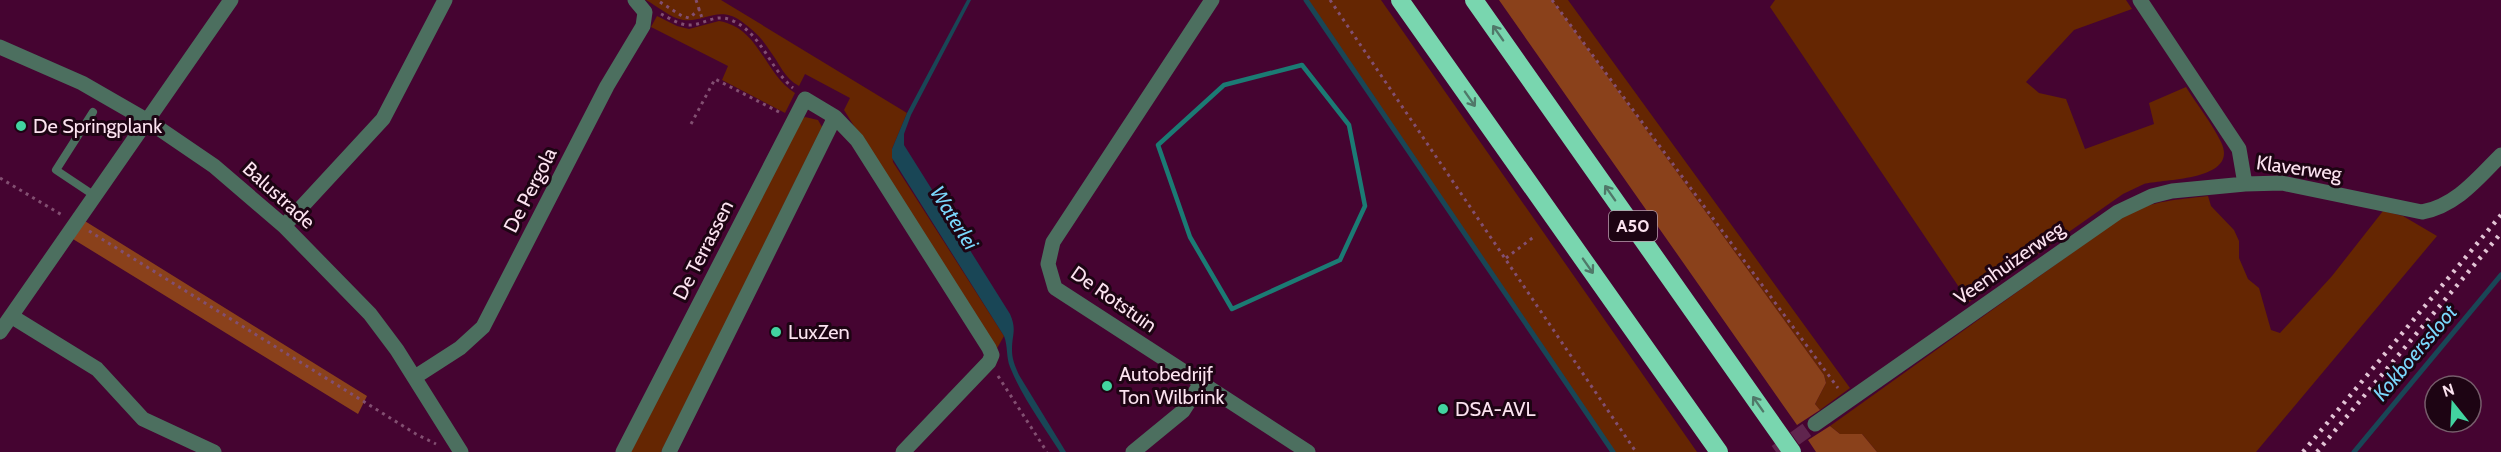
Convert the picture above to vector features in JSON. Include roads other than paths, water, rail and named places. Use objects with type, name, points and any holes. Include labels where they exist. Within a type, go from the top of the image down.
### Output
[{"type":"highway","points":[[1400,0],[1719,452]]},
{"type":"highway","name":"A50","points":[[1474,0],[1792,452]]},
{"type":"street","points":[[0,332],[231,0]]},
{"type":"street","points":[[284,226],[383,119],[445,0]]},
{"type":"street","name":"De Rotstuin","points":[[1212,0],[1053,242],[1048,264],[1055,288],[1308,452]]},
{"type":"street","name":"Klaverweg","points":[[2140,0],[2239,149],[2245,184],[2282,183],[2307,186],[2421,212],[2454,200],[2501,154]]},
{"type":"street","name":"De Pergola","points":[[415,377],[460,348],[483,327],[606,86],[643,26],[645,4]]},
{"type":"street","name":"Balustrade","points":[[0,47],[82,83],[148,121],[214,166],[284,226],[370,314],[415,377],[461,452]]},
{"type":"street","name":"De Terrassen","points":[[622,452],[805,99],[835,117]]},
{"type":"street","points":[[669,452],[835,117],[857,140],[992,355],[989,362],[903,452]]},
{"type":"street","name":"Veenhuizerweg","points":[[1815,424],[2133,204],[2172,191],[2245,184]]},
{"type":"street","points":[[11,316],[97,369],[143,419],[214,452]]},
{"type":"street","points":[[1133,452],[1183,411],[1201,382]]},
{"type":"lane","points":[[93,112],[56,170],[95,196]]},
{"type":"water","points":[[967,0],[971,0],[911,115],[904,134],[904,145],[1010,314],[1014,328],[1012,353],[1016,369],[1066,452],[1060,452],[1027,400],[1010,367],[1004,336],[892,158],[892,149],[907,113]]},
{"type":"waterway","points":[[1306,0],[1613,452]]},
{"type":"waterway","name":"Kokboerssloot","points":[[2354,452],[2501,275]]},
{"type":"tunnel","points":[[1776,452],[1815,424]]},
{"type":"railway","points":[[2303,452],[2501,215]]},
{"type":"railway","points":[[2317,452],[2501,233]]},
{"type":"place","name":"De Springplank","points":[[21,126]]},
{"type":"place","name":"LuxZen","points":[[776,332]]},
{"type":"place","name":"Autobedrijf Ton Wilbrink","points":[[1107,386]]},
{"type":"place","name":"DSA-AVL","points":[[1443,409]]},
{"type":"water label","name":"Waterlei","points":[[954,218]]}]
